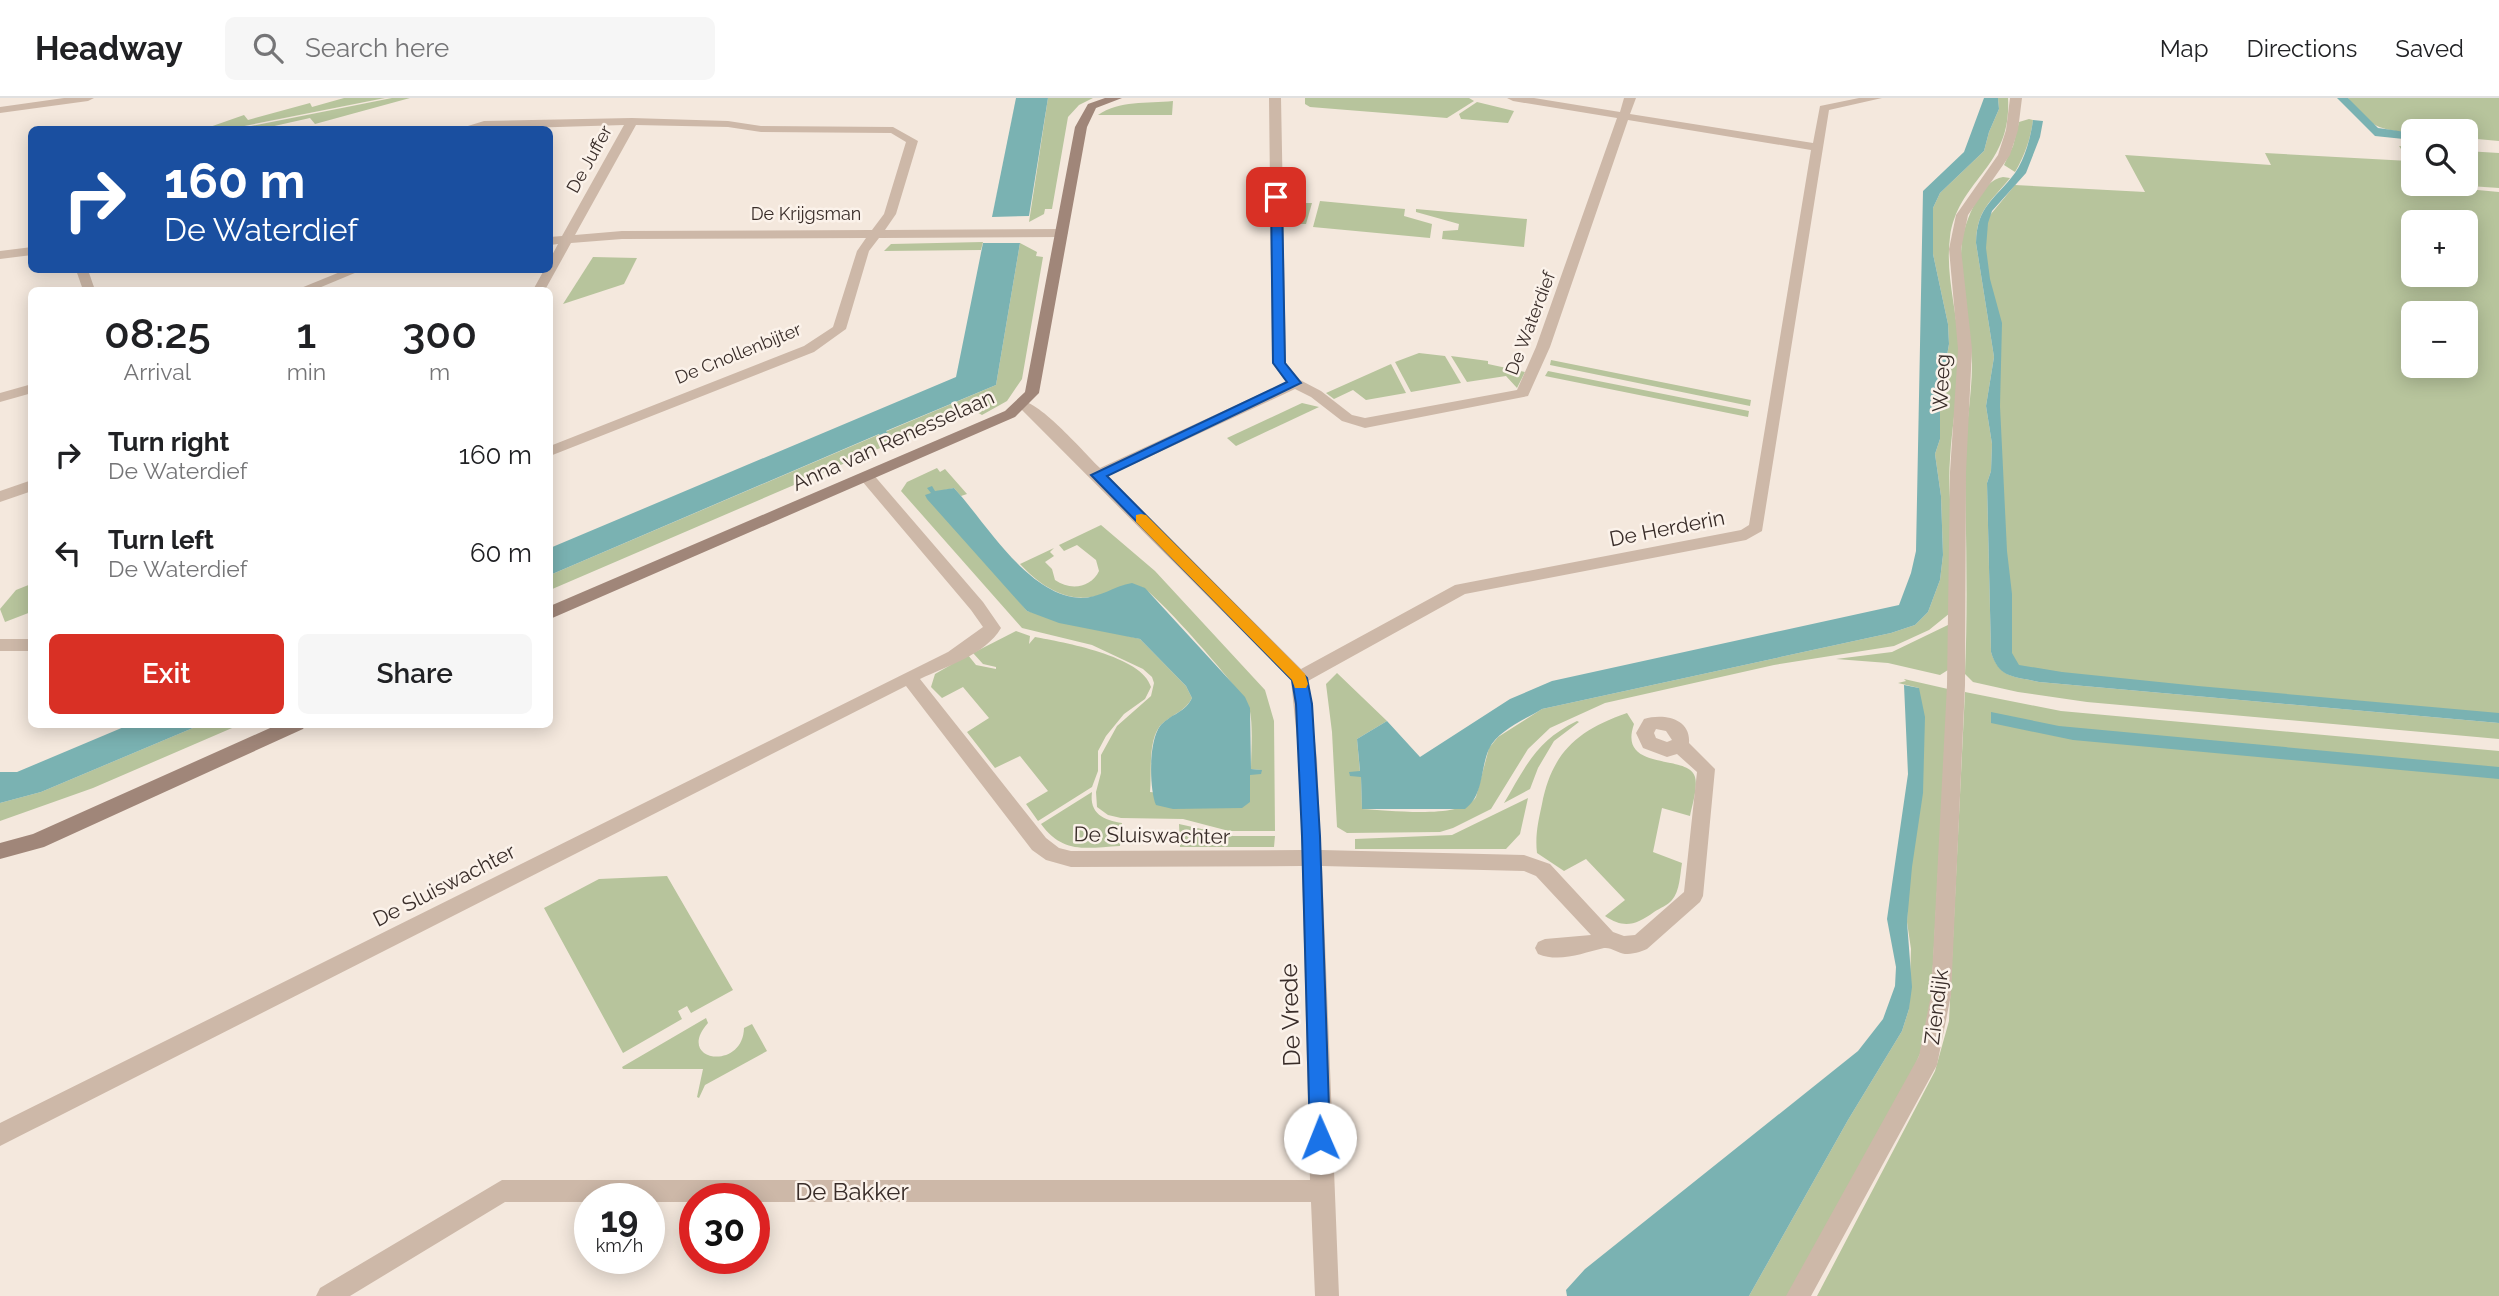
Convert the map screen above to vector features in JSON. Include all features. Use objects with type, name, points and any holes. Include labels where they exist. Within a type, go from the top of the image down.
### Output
[{"type":"street","points":[[0,110],[88,98]]},
{"type":"street","name":"Anna van Renesselaan","points":[[553,612],[987,425],[1023,404],[1032,393],[1085,115],[1092,106],[1116,98]]},
{"type":"street","points":[[1097,475],[1295,383],[1279,363],[1275,98]]},
{"type":"street","points":[[1513,98],[1817,147]]},
{"type":"street","points":[[1570,108],[1578,98]]},
{"type":"street","name":"De Waterdief","points":[[1295,383],[1316,394],[1347,418],[1365,423],[1523,393],[1543,347],[1630,98]]},
{"type":"street","name":"De Herderin","points":[[1299,678],[1461,589],[1746,535],[1756,527],[1776,417],[1824,108],[1877,98]]},
{"type":"street","name":"Weeg","points":[[1956,685],[1958,472],[1965,349],[1955,249],[1962,215],[2004,155],[2012,130],[2015,98]]},
{"type":"street","points":[[476,126],[632,121]]},
{"type":"street","name":"De Cnollenbijter","points":[[553,450],[809,349],[839,329],[863,250],[890,214],[912,141],[893,130],[761,129],[728,124],[632,121]]},
{"type":"street","name":"De Juffer","points":[[553,264],[632,121]]},
{"type":"street","name":"De Krijgsman","points":[[553,242],[622,235],[1062,233]]},
{"type":"street","points":[[0,255],[28,252]]},
{"type":"street","points":[[311,287],[348,273]]},
{"type":"street","points":[[0,398],[28,389]]},
{"type":"street","points":[[1023,404],[1040,417],[1299,678]]},
{"type":"street","name":"De Sluiswachter","points":[[0,1135],[909,677],[967,647],[993,628],[867,477]]},
{"type":"street","points":[[0,497],[28,486]]},
{"type":"street","points":[[0,645],[28,645]]},
{"type":"street","name":"De Sluiswachter","points":[[909,677],[1039,844],[1053,854],[1071,859],[1312,858]]},
{"type":"street","name":"De Vrede","points":[[1299,678],[1304,704],[1312,858],[1321,1191],[1327,1296]]},
{"type":"street","name":"Ziendijk","points":[[1798,1296],[1929,1058],[1932,1047],[1941,995],[1956,685]]},
{"type":"street","points":[[0,851],[37,841],[288,728]]},
{"type":"street","points":[[1312,858],[1524,863],[1543,870],[1606,938],[1624,945],[1640,943],[1693,896],[1706,769],[1679,745]]},
{"type":"street","points":[[1545,948],[1581,948],[1592,946],[1606,938]]},
{"type":"street","name":"De Bakker","points":[[328,1296],[502,1191],[1321,1191]]},
{"type":"green space","points":[[344,98],[385,98],[244,126],[213,126],[244,115],[248,120],[310,103],[312,107]]},
{"type":"green space","points":[[392,98],[410,98],[315,124],[310,118],[274,126],[251,126]]},
{"type":"green space","points":[[1048,98],[1093,98],[1079,105],[1068,117],[1052,209],[1045,209],[1044,214],[1029,222]]},
{"type":"green space","points":[[1305,98],[1469,98],[1474,101],[1447,118],[1310,107],[1305,104]]},
{"type":"green space","points":[[1998,98],[2008,98],[2007,122],[2002,141],[1963,201],[1950,237],[1950,279],[1959,348],[1949,468],[1952,544],[1950,613],[1929,630],[1894,646],[1774,665],[1605,703],[1550,728],[1528,749],[1491,809],[1453,828],[1440,832],[1347,833],[1337,827],[1332,732],[1326,684],[1337,673],[1387,721],[1357,739],[1360,772],[1350,772],[1361,776],[1362,809],[1441,811],[1456,809],[1476,797],[1489,748],[1498,737],[1542,709],[1891,633],[1915,625],[1928,612],[1940,580],[1943,555],[1941,496],[1935,454],[1940,439],[1940,397],[1949,344],[1948,324],[1933,254],[1933,208],[1940,193],[1984,151],[1999,109]]},
{"type":"green space","points":[[2348,98],[2499,98],[2499,141],[2478,139],[2478,119],[2401,119],[2401,131],[2383,128],[2368,121]]},
{"type":"green space","points":[[1173,101],[1172,115],[1098,115],[1124,105]]},
{"type":"green space","points":[[1477,102],[1514,111],[1508,123],[1461,119],[1459,114]]},
{"type":"green space","points":[[2033,120],[2031,134],[2015,172],[2004,165],[2013,146],[2019,122]]},
{"type":"green space","points":[[2478,152],[2499,153],[2499,188],[2478,187]]},
{"type":"green space","points":[[2265,153],[2401,161],[2401,196],[2478,196],[2478,190],[2499,192],[2499,718],[2008,669],[1994,321],[1981,226],[2015,185],[2145,192],[2125,155],[2271,165]]},
{"type":"green space","points":[[2003,177],[2010,178],[1982,214],[1976,243],[1994,357],[1986,406],[1992,444],[1991,471],[1987,483],[1991,652],[1999,667],[2009,675],[2039,682],[2499,723],[2499,739],[2087,702],[1973,682],[1965,674],[1965,457],[1972,364],[1961,271],[1962,241],[1970,213],[1981,193],[1988,185]]},
{"type":"green space","points":[[1320,201],[1405,209],[1404,216],[1432,224],[1430,238],[1313,227]]},
{"type":"green space","points":[[1285,203],[1312,203],[1306,224],[1286,224]]},
{"type":"green space","points":[[1416,209],[1527,219],[1524,247],[1442,239],[1443,231],[1458,230],[1459,224],[1416,212]]},
{"type":"green space","points":[[983,242],[981,250],[884,251],[891,244]]},
{"type":"green space","points":[[1020,243],[1037,252],[1036,256],[1043,257],[1022,379],[1007,401],[982,415],[971,409],[553,589],[553,574],[880,434],[884,439],[889,437],[885,432],[996,385]]},
{"type":"green space","points":[[593,257],[637,258],[624,284],[563,304]]},
{"type":"green space","points":[[1419,353],[1445,356],[1461,383],[1411,392],[1395,362]]},
{"type":"green space","points":[[1451,356],[1488,361],[1488,364],[1525,372],[1517,388],[1506,376],[1467,382]]},
{"type":"green space","points":[[1551,360],[1751,400],[1750,406],[1550,365]]},
{"type":"green space","points":[[1391,364],[1406,393],[1366,400],[1353,390],[1334,399],[1326,393]]},
{"type":"green space","points":[[1548,371],[1749,411],[1748,417],[1545,376]]},
{"type":"green space","points":[[1302,403],[1319,407],[1236,446],[1227,438]]},
{"type":"green space","points":[[937,468],[940,472],[945,469],[967,494],[961,496],[954,488],[931,493],[1027,611],[1140,639],[1186,686],[1192,698],[1183,709],[1163,723],[1154,737],[1150,792],[1250,802],[1250,774],[1261,770],[1251,769],[1252,727],[1248,705],[1214,661],[1162,604],[1149,592],[1135,586],[1124,586],[1088,597],[1066,595],[1037,580],[1020,564],[1054,548],[1050,552],[1054,556],[1045,562],[1052,569],[1055,580],[1067,586],[1086,584],[1099,571],[1096,560],[1077,545],[1064,551],[1059,545],[1101,525],[1155,571],[1265,690],[1274,721],[1275,831],[1229,831],[1183,819],[1121,818],[1108,815],[1097,807],[1096,792],[1101,773],[1101,755],[1117,726],[1151,696],[1154,683],[1152,677],[1143,669],[1092,645],[1022,628],[901,491],[907,482]]},
{"type":"green space","points":[[28,585],[28,613],[5,622],[0,609],[16,590]]},
{"type":"green space","points":[[1950,624],[1948,670],[1940,675],[1888,663],[1836,659],[1892,652]]},
{"type":"green space","points":[[1016,631],[1030,636],[1029,644],[1035,637],[1100,652],[1118,659],[1145,676],[1151,687],[1145,699],[1124,714],[1106,736],[1098,751],[1098,771],[1092,787],[1038,821],[1026,804],[1048,791],[1020,756],[995,768],[967,732],[989,718],[963,687],[942,698],[931,687],[935,674],[968,655],[976,665],[996,669],[983,664],[973,653]]},
{"type":"green space","points":[[1904,679],[1948,689],[1931,1001],[1924,1045],[1789,1296],[1749,1296],[1848,1120],[1902,1031],[1909,1009],[1911,949],[1907,922],[1919,688],[1898,683],[1906,681]]},
{"type":"green space","points":[[1965,692],[2061,711],[2499,751],[2499,1296],[1817,1296],[1935,1071],[1949,1021]]},
{"type":"green space","points":[[1627,713],[1634,724],[1631,739],[1636,750],[1644,756],[1681,765],[1690,770],[1695,777],[1696,786],[1690,816],[1662,808],[1653,852],[1682,863],[1675,896],[1641,920],[1624,924],[1605,916],[1625,900],[1586,859],[1564,871],[1537,853],[1536,841],[1547,786],[1560,757],[1570,745],[1594,727]]},
{"type":"green space","points":[[1579,722],[1554,741],[1538,768],[1530,789],[1504,803],[1533,756],[1551,737]]},
{"type":"green space","points":[[193,728],[232,728],[93,788],[0,821],[0,803],[41,792]]},
{"type":"green space","points":[[1092,792],[1095,811],[1109,820],[1122,823],[1120,846],[1085,848],[1066,845],[1049,834],[1041,824]]},
{"type":"green space","points":[[1528,798],[1520,834],[1506,849],[1355,849],[1355,839],[1452,835]]},
{"type":"green space","points":[[1179,824],[1233,836],[1275,836],[1274,847],[1180,847]]},
{"type":"green space","points":[[667,876],[733,990],[691,1013],[687,1006],[678,1011],[682,1019],[623,1053],[544,908],[599,879]]},
{"type":"green space","points":[[706,1018],[708,1023],[700,1036],[699,1046],[704,1053],[723,1056],[733,1051],[741,1042],[744,1028],[752,1024],[767,1051],[705,1085],[699,1098],[697,1097],[703,1069],[623,1069],[622,1067]]},
{"type":"water","points":[[1016,98],[1048,98],[1029,216],[992,217]]},
{"type":"water","points":[[1984,98],[1998,98],[1999,109],[1984,151],[1940,193],[1933,208],[1933,254],[1948,324],[1949,344],[1940,397],[1940,439],[1935,454],[1941,496],[1943,555],[1940,580],[1928,612],[1915,625],[1891,633],[1542,709],[1493,742],[1486,757],[1476,797],[1465,809],[1362,809],[1361,777],[1350,776],[1349,772],[1360,771],[1357,739],[1387,721],[1420,757],[1510,699],[1552,681],[1899,605],[1916,551],[1923,191],[1964,152]]},
{"type":"water","points":[[2337,98],[2348,98],[2378,128],[2401,131],[2401,139],[2375,136]]},
{"type":"water","points":[[2033,120],[2043,121],[2040,137],[2026,173],[1992,211],[1986,248],[1990,279],[2002,323],[2000,406],[2007,551],[2012,594],[2012,653],[2019,665],[2198,686],[2499,713],[2499,723],[2039,682],[2009,675],[1998,667],[1991,652],[1987,483],[1991,471],[1992,444],[1986,406],[1994,357],[1976,243],[1977,230],[1984,211],[2022,161]]},
{"type":"water","points":[[983,243],[1020,243],[996,385],[886,431],[890,437],[884,439],[879,434],[553,574],[553,547],[956,377]]},
{"type":"water","points":[[932,486],[935,491],[954,488],[1010,556],[1043,585],[1062,594],[1081,598],[1132,583],[1145,588],[1245,697],[1250,708],[1251,769],[1262,770],[1261,774],[1250,775],[1250,802],[1242,808],[1173,809],[1156,805],[1151,775],[1152,750],[1158,729],[1192,698],[1186,686],[1140,639],[1059,623],[1027,611],[927,499],[925,495],[931,493],[927,488]]},
{"type":"water","points":[[1904,685],[1919,688],[1925,717],[1923,793],[1907,922],[1912,987],[1902,1031],[1848,1120],[1749,1296],[1567,1296],[1566,1290],[1585,1269],[1858,1051],[1883,1019],[1895,986],[1896,967],[1887,919],[1908,774]]},
{"type":"water","points":[[1991,712],[2059,726],[2499,767],[2499,779],[2073,740],[1991,723]]},
{"type":"water","points":[[122,728],[193,728],[41,792],[0,803],[0,772],[17,772]]},
{"type":"slow traffic","points":[[1141,519],[1299,678],[1300,684]]},
{"type":"route","points":[[1276,197],[1279,363],[1295,383],[1097,475],[1299,678],[1304,704],[1311,836],[1320,1138]]}]
